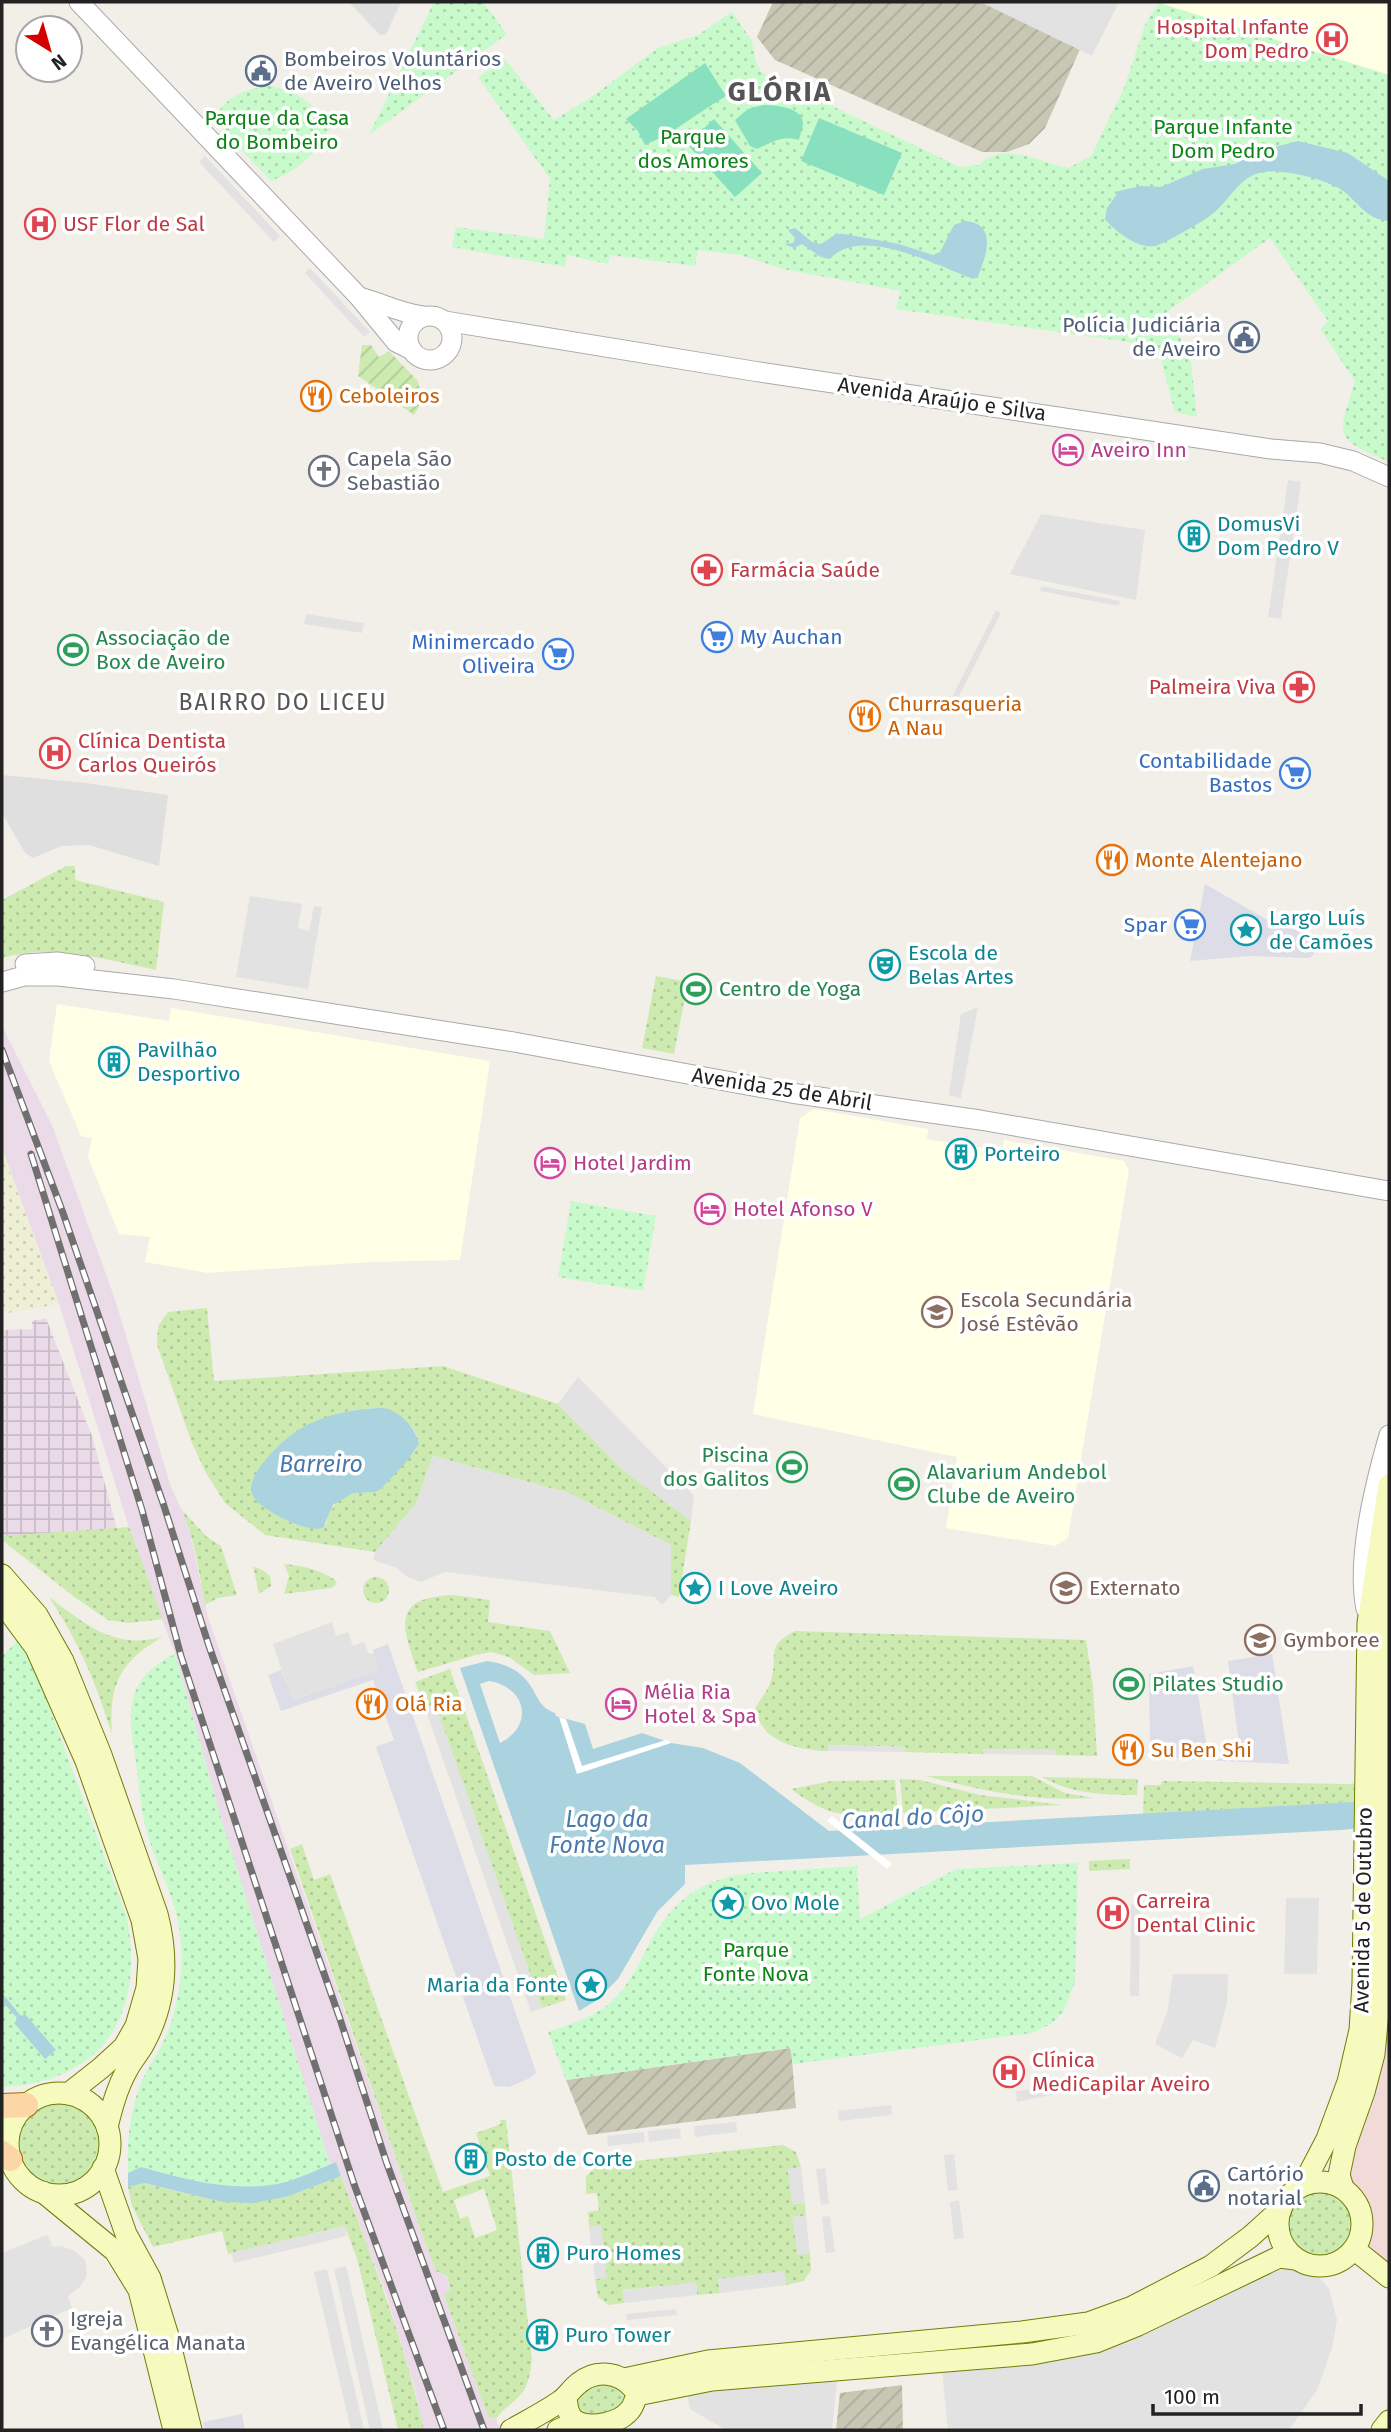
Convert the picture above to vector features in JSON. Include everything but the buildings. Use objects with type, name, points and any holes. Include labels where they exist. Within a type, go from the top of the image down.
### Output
[{"type":"main road","name":"Avenida 5 de Outubro","points":[[1303,2185],[1327,2139],[1356,2052],[1372,1886],[1375,1718],[1368,1623],[1389,1485]]},
{"type":"main road","name":"Avenida 5 de Outubro","points":[[1375,1718],[1389,1597],[1385,1590],[1389,1544]]},
{"type":"main road","points":[[2,1575],[37,1615],[63,1661],[101,1755],[158,1914],[165,1962],[163,1989],[142,2046],[127,2069],[114,2099],[107,2127],[109,2148],[103,2168],[96,2178],[78,2190],[55,2194],[43,2192]]},
{"type":"main road","points":[[2,1602],[36,1648],[86,1761],[142,1920],[149,1959],[147,1988],[136,2026],[124,2047],[68,2094]]},
{"type":"main road","name":"Avenida 5 de Outubro","points":[[1343,2188],[1339,2175],[1345,2146],[1374,2054],[1381,1982],[1372,1886]]},
{"type":"main road","points":[[107,2127],[96,2109],[88,2102],[68,2094],[46,2094],[14,2106],[6,2156],[25,2182],[43,2192],[116,2251],[139,2290],[174,2430]]},
{"type":"main road","points":[[103,2168],[126,2234],[150,2278],[168,2336],[191,2430]]},
{"type":"main road","points":[[510,2430],[566,2398],[588,2377],[613,2374],[631,2387],[1032,2354],[1096,2342],[1139,2325],[1279,2257],[1316,2266],[1343,2258],[1354,2249],[1360,2237],[1360,2211],[1351,2194],[1343,2188],[1331,2183],[1303,2185],[1250,2237],[1210,2266],[1132,2307],[1088,2323],[1023,2332],[708,2361],[631,2387]]},
{"type":"main road","points":[[1280,2209],[1280,2236],[1286,2249],[1296,2259]]},
{"type":"main road","points":[[1354,2249],[1389,2277]]},
{"type":"main road","points":[[566,2398],[568,2426],[601,2425],[617,2420],[630,2411],[631,2387]]},
{"type":"main road","points":[[1382,2430],[1389,2421]]},
{"type":"street","points":[[79,2],[359,297],[396,341],[419,357],[433,360],[446,354],[451,346],[452,332],[445,321],[435,316],[400,313],[378,302],[359,297]]},
{"type":"street","points":[[412,350],[409,331],[412,325],[424,316]]},
{"type":"street","name":"Avenida Araújo e Silva","points":[[445,321],[1271,449],[1320,453],[1353,461],[1389,477]]},
{"type":"street","points":[[451,346],[491,330]]},
{"type":"street","name":"Avenida 25 de Abril","points":[[2,970],[21,964],[58,969],[514,1042],[791,1093],[980,1120],[1389,1191]]},
{"type":"street","name":"Avenida 25 de Abril","points":[[2,982],[58,969]]},
{"type":"street","name":"Avenida 5 de Outubro","points":[[1368,1623],[1363,1592],[1368,1535],[1377,1479],[1389,1435]]},
{"type":"shaded area","points":[[349,2],[401,2],[386,34],[380,35]]},
{"type":"shaded area","points":[[773,2],[1101,2],[1045,128],[1029,144],[1007,152],[982,152],[775,60],[757,37]]},
{"type":"shaded area","points":[[980,2],[1119,2],[1092,56]]},
{"type":"shaded area","name":"Hospital Infante Dom Pedro","points":[[1389,2],[1389,75],[1159,3]]},
{"type":"shaded area","points":[[205,156],[280,236],[274,242],[199,162]]},
{"type":"shaded area","points":[[310,268],[370,332],[364,337],[305,273]]},
{"type":"shaded area","points":[[1288,480],[1301,482],[1281,619],[1268,617]]},
{"type":"shaded area","points":[[1041,514],[1145,530],[1136,600],[1010,574]]},
{"type":"shaded area","points":[[1041,586],[1120,601],[1119,606],[1040,591]]},
{"type":"shaded area","points":[[996,610],[1001,613],[953,708],[948,705]]},
{"type":"shaded area","points":[[306,614],[364,623],[362,633],[304,624]]},
{"type":"shaded area","points":[[442,637],[486,644],[484,653],[440,646]]},
{"type":"shaded area","points":[[2,775],[86,783],[168,795],[159,866],[89,845],[61,846],[33,858],[25,853],[2,813]]},
{"type":"shaded area","name":"Largo Luís de Camões","points":[[1205,884],[1266,919],[1325,941],[1310,958],[1250,956],[1190,961]]},
{"type":"shaded area","points":[[250,896],[302,904],[298,928],[309,931],[314,906],[322,907],[308,989],[236,977]]},
{"type":"shaded area","points":[[57,1004],[169,1021],[171,1008],[490,1061],[460,1260],[371,1262],[208,1273],[145,1262],[150,1237],[119,1234],[88,1157],[92,1138],[81,1136],[49,1061]]},
{"type":"shaded area","points":[[978,1007],[961,1098],[949,1095],[961,1014]]},
{"type":"shaded area","points":[[2,1026],[52,1125],[116,1302],[170,1484],[188,1524],[208,1617],[422,2235],[436,2271],[446,2276],[450,2289],[444,2295],[488,2417],[496,2419],[501,2430],[424,2430],[415,2389],[387,2297],[336,2162],[330,2164],[223,1825],[175,1654],[135,1547],[60,1307],[2,1148]]},
{"type":"shaded area","name":"Escola Secundária José Estêvão","points":[[814,1109],[928,1129],[927,1139],[1002,1151],[1004,1140],[1124,1161],[1129,1170],[1068,1538],[1055,1546],[946,1528],[957,1457],[753,1414],[800,1118]]},
{"type":"shaded area","points":[[2,1150],[59,1304],[2,1314]]},
{"type":"shaded area","points":[[46,1318],[92,1436],[117,1529],[2,1536],[2,1330],[33,1329],[32,1321]]},
{"type":"shaded area","points":[[578,1377],[694,1496],[691,1521],[623,1470],[558,1404]]},
{"type":"shaded area","points":[[433,1456],[569,1493],[671,1545],[671,1595],[662,1605],[655,1597],[445,1572],[421,1582],[406,1576],[397,1568],[373,1560],[375,1552],[416,1504]]},
{"type":"shaded area","points":[[1389,1596],[1389,2277],[1354,2249],[1362,2224],[1360,2211],[1351,2195],[1345,2146]]},
{"type":"shaded area","points":[[332,1622],[336,1636],[348,1632],[353,1646],[364,1642],[369,1654],[375,1653],[381,1670],[292,1700],[273,1644]]},
{"type":"shaded area","points":[[388,1644],[536,2072],[530,2078],[509,2087],[494,2086],[376,1747],[394,1740],[373,1680],[281,1711],[268,1675],[281,1670],[293,1700],[380,1670],[373,1650]]},
{"type":"shaded area","points":[[1272,1654],[1289,1764],[1197,1760],[1150,1754],[1149,1674],[1193,1666],[1209,1759],[1241,1758],[1228,1661]]},
{"type":"shaded area","points":[[435,1703],[542,2008],[531,2012],[425,1708]]},
{"type":"shaded area","points":[[828,1745],[906,1747],[906,1752],[828,1751]]},
{"type":"shaded area","points":[[983,1749],[1056,1750],[1056,1755],[983,1754]]},
{"type":"shaded area","points":[[1286,1898],[1319,1898],[1317,1974],[1284,1974]]},
{"type":"shaded area","points":[[1131,1904],[1140,1905],[1139,1996],[1130,1996]]},
{"type":"shaded area","points":[[1173,1974],[1228,1974],[1227,2003],[1215,2048],[1193,2040],[1182,2058],[1155,2044],[1167,2013]]},
{"type":"shaded area","points":[[791,2048],[796,2108],[588,2135],[566,2080]]},
{"type":"shaded area","points":[[1062,2080],[1067,2088],[1060,2093],[1017,2102],[1016,2091]]},
{"type":"shaded area","points":[[891,2105],[892,2115],[839,2121],[838,2111]]},
{"type":"shaded area","points":[[736,2122],[737,2132],[695,2137],[694,2126]]},
{"type":"shaded area","points":[[680,2128],[681,2138],[649,2142],[648,2131]]},
{"type":"shaded area","points":[[644,2132],[645,2142],[608,2146],[607,2136]]},
{"type":"shaded area","points":[[954,2154],[958,2190],[948,2191],[944,2155]]},
{"type":"shaded area","points":[[801,2167],[805,2203],[792,2204],[788,2169]]},
{"type":"shaded area","points":[[825,2168],[829,2204],[821,2205],[816,2169]]},
{"type":"shaded area","points":[[959,2200],[964,2238],[954,2239],[950,2202]]},
{"type":"shaded area","points":[[806,2216],[810,2253],[798,2255],[792,2217]]},
{"type":"shaded area","points":[[830,2216],[835,2252],[826,2253],[822,2217]]},
{"type":"shaded area","points":[[601,2225],[607,2278],[595,2279],[589,2227]]},
{"type":"shaded area","points":[[345,2226],[347,2236],[234,2263],[231,2253]]},
{"type":"shaded area","points":[[47,2235],[53,2247],[73,2250],[85,2260],[87,2275],[80,2287],[68,2296],[72,2308],[2,2339],[2,2253]]},
{"type":"shaded area","points":[[1289,2265],[1309,2268],[1321,2279],[1329,2289],[1337,2320],[1332,2348],[1317,2390],[1289,2430],[948,2430],[942,2371],[1060,2360],[1088,2353],[1270,2268]]},
{"type":"shaded area","points":[[346,2266],[383,2430],[370,2430],[334,2269]]},
{"type":"shaded area","points":[[327,2269],[364,2430],[351,2430],[314,2272]]},
{"type":"shaded area","points":[[784,2271],[786,2285],[720,2293],[718,2279]]},
{"type":"shaded area","points":[[696,2282],[697,2295],[624,2303],[622,2291]]},
{"type":"shaded area","points":[[676,2309],[677,2315],[627,2320],[626,2314]]},
{"type":"shaded area","points":[[837,2380],[832,2430],[726,2430],[690,2409],[687,2392]]},
{"type":"shaded area","points":[[902,2385],[903,2430],[836,2430],[840,2393]]},
{"type":"shaded area","points":[[242,2414],[245,2430],[205,2430],[203,2422]]},
{"type":"green space","points":[[434,2],[483,2],[507,34],[369,135]]},
{"type":"green space","points":[[1159,3],[1389,75],[1389,462],[1358,447],[1344,434],[1345,414],[1355,381],[1320,329],[1328,321],[1270,238],[1164,314],[1190,353],[1197,417],[1175,412],[1157,346],[896,309],[901,291],[783,269],[741,255],[698,250],[695,266],[610,255],[608,264],[567,255],[565,267],[452,247],[456,227],[544,239],[550,179],[478,77],[505,59],[554,120],[590,98],[658,48],[698,35],[732,12],[752,41],[761,72],[960,167],[979,165],[999,154],[1010,153],[1068,168],[1091,156],[1124,88],[1146,22]]},
{"type":"green space","points":[[705,63],[726,96],[645,145],[638,131],[626,119]]},
{"type":"green space","name":"Parque da Casa do Bombeiro","points":[[268,86],[295,94],[311,104],[331,125],[307,159],[271,181],[224,132],[226,127],[216,117],[231,99],[253,89]]},
{"type":"green space","points":[[763,105],[787,108],[798,113],[803,122],[799,140],[782,139],[757,149],[750,146],[735,120],[748,109]]},
{"type":"green space","points":[[819,118],[902,153],[884,195],[801,161]]},
{"type":"green space","name":"Parque dos Amores","points":[[714,119],[762,173],[735,197],[687,144]]},
{"type":"green space","points":[[362,345],[371,345],[379,357],[389,351],[418,381],[422,402],[414,415],[358,376]]},
{"type":"green space","points":[[66,866],[75,866],[75,880],[164,902],[156,970],[60,953],[41,952],[2,958],[2,900]]},
{"type":"green space","points":[[656,976],[688,982],[674,1054],[642,1048]]},
{"type":"green space","points":[[571,1201],[656,1216],[643,1291],[558,1277]]},
{"type":"green space","points":[[207,1308],[214,1381],[443,1366],[558,1404],[623,1470],[691,1521],[679,1597],[671,1595],[671,1545],[569,1493],[433,1456],[416,1504],[375,1552],[265,1535],[225,1503],[206,1473],[192,1443],[157,1345],[158,1326],[168,1312]],"holes":[[[384,1408],[403,1418],[413,1428],[417,1448],[381,1489],[352,1494],[341,1499],[333,1508],[326,1524],[301,1526],[291,1522],[275,1509],[252,1481],[277,1449],[308,1426],[344,1412]]]},
{"type":"green space","points":[[182,1510],[207,1537],[221,1546],[237,1595],[218,1598],[205,1605],[193,1545]]},
{"type":"green space","points":[[129,1527],[163,1619],[129,1623],[108,1620],[2,1540],[2,1536]]},
{"type":"green space","points":[[284,1564],[317,1571],[329,1576],[337,1584],[331,1588],[284,1594],[289,1576]]},
{"type":"green space","points":[[253,1566],[267,1573],[270,1578],[271,1586],[259,1594]]},
{"type":"green space","points":[[376,1577],[385,1581],[389,1590],[385,1599],[376,1603],[367,1599],[363,1590],[367,1581]]},
{"type":"green space","points":[[453,1595],[490,1600],[488,1622],[550,1631],[570,1673],[534,1675],[509,1657],[491,1652],[418,1672],[405,1629],[410,1609],[433,1597]]},
{"type":"green space","points":[[49,1597],[88,1625],[115,1637],[145,1640],[162,1637],[136,1656],[120,1677],[112,1701],[112,1734],[86,1663]]},
{"type":"green space","points":[[795,1631],[1086,1640],[1093,1686],[1097,1756],[1056,1755],[1056,1750],[984,1749],[983,1754],[906,1752],[905,1747],[829,1745],[828,1751],[805,1749],[783,1742],[765,1730],[755,1709],[770,1684],[774,1653],[779,1642]]},
{"type":"green space","points":[[21,1638],[127,1918],[131,1952],[129,1984],[122,2012],[110,2036],[91,2056],[67,2072],[37,2082],[2,2087],[2,1656]]},
{"type":"green space","points":[[175,1654],[223,1825],[330,2164],[285,2182],[249,2187],[231,2186],[194,2181],[141,2167],[128,2173],[131,2116],[144,2076],[165,2038],[172,2018],[179,1991],[181,1963],[175,1909],[143,1817],[131,1713],[138,1686],[146,1675]]},
{"type":"green space","points":[[450,1669],[566,2000],[542,2008],[435,1704],[425,1707],[415,1682]]},
{"type":"green space","points":[[926,1776],[1032,1776],[1065,1793],[1094,1798],[1009,1794]]},
{"type":"green space","points":[[1042,1777],[1138,1779],[1137,1795],[1076,1790]]},
{"type":"green space","points":[[900,1779],[920,1780],[980,1795],[1063,1805],[903,1813]]},
{"type":"green space","points":[[1389,1779],[1389,1795],[1351,1802],[1143,1814],[1144,1785],[1161,1785],[1162,1781],[1348,1784]]},
{"type":"green space","points":[[895,1780],[898,1814],[842,1814],[818,1806],[791,1789],[832,1781]]},
{"type":"green space","points":[[302,1844],[314,1880],[330,1874],[443,2192],[490,2176],[476,2133],[501,2124],[500,2120],[506,2120],[532,2360],[524,2390],[496,2419],[488,2417],[444,2295],[450,2289],[447,2276],[436,2271],[422,2235],[290,1849]],"holes":[[[484,2189],[497,2230],[475,2238],[468,2216],[460,2219],[454,2200]]]},
{"type":"green space","points":[[1130,1859],[1130,1869],[1089,1871],[1089,1861]]},
{"type":"green space","name":"Parque Fonte Nova","points":[[1078,1863],[1075,1982],[1064,2011],[1051,2024],[1032,2033],[793,2064],[790,2048],[566,2080],[548,2032],[589,2016],[611,2002],[629,1980],[670,1912],[693,1893],[720,1879],[751,1873],[857,1866],[860,1919],[956,1869]]},
{"type":"green space","points":[[59,2102],[75,2105],[94,2121],[101,2144],[98,2160],[82,2179],[59,2186],[43,2183],[24,2167],[17,2144],[20,2128],[36,2109]]},
{"type":"green space","points":[[783,2145],[796,2152],[801,2167],[788,2170],[793,2204],[805,2203],[806,2216],[793,2217],[798,2255],[810,2253],[811,2270],[804,2281],[786,2285],[784,2272],[718,2280],[720,2293],[697,2295],[696,2283],[623,2290],[624,2303],[609,2305],[598,2297],[595,2279],[606,2278],[600,2226],[589,2227],[588,2212],[599,2210],[597,2193],[586,2194],[586,2176],[599,2165]]},
{"type":"green space","points":[[341,2176],[398,2334],[424,2430],[398,2430],[358,2262],[345,2226],[228,2254],[222,2231],[153,2247],[132,2206],[128,2187],[143,2183],[222,2202],[289,2196]]},
{"type":"green space","points":[[1320,2191],[1332,2193],[1343,2200],[1350,2211],[1350,2235],[1343,2246],[1332,2253],[1320,2255],[1308,2253],[1297,2246],[1290,2235],[1288,2223],[1290,2211],[1297,2200],[1308,2193]]},
{"type":"green space","points":[[604,2383],[627,2392],[620,2407],[600,2415],[576,2411],[575,2397],[582,2391]]},
{"type":"water","points":[[1298,141],[1348,153],[1389,181],[1389,221],[1370,215],[1346,193],[1328,183],[1279,172],[1251,176],[1207,218],[1155,246],[1134,242],[1120,234],[1105,219],[1107,208],[1119,191],[1140,186],[1161,187],[1203,169],[1235,164],[1259,151]]},
{"type":"water","points":[[965,221],[982,227],[987,241],[981,268],[978,276],[973,279],[900,251],[879,247],[843,249],[830,259],[821,257],[802,244],[794,248],[784,244],[793,243],[795,238],[788,230],[795,228],[812,242],[821,244],[836,234],[844,234],[899,244],[933,255],[940,252],[954,225]]},
{"type":"water","name":"Barreiro","points":[[384,1408],[406,1421],[419,1444],[381,1489],[375,1492],[353,1493],[333,1505],[323,1528],[318,1529],[287,1520],[255,1499],[251,1490],[256,1474],[277,1447],[294,1433],[330,1416]]},
{"type":"water","name":"Lago da Fonte Nova","points":[[487,1661],[517,1671],[543,1705],[556,1716],[585,1724],[593,1749],[642,1733],[671,1743],[703,1748],[740,1763],[829,1831],[1351,1802],[1389,1795],[1389,1825],[1341,1830],[685,1865],[685,1884],[657,1912],[618,1979],[597,2000],[579,2011],[460,1668]],"holes":[[[489,1681],[502,1685],[518,1699],[522,1717],[518,1727],[500,1743],[480,1684]]]},
{"type":"water","points":[[2,1993],[21,2016],[25,2014],[56,2050],[45,2059],[14,2023],[18,2019],[2,2001]]},
{"type":"water","points":[[336,2162],[341,2176],[289,2196],[254,2203],[222,2202],[144,2183],[128,2187],[128,2173],[141,2167],[194,2181],[250,2187],[286,2182]]},
{"type":"pier","points":[[559,1717],[566,1719],[582,1766],[666,1740],[671,1743],[577,1774]]},
{"type":"pier","points":[[832,1816],[892,1864],[887,1869],[827,1821]]},
{"type":"railway","points":[[2,1050],[63,1213],[163,1503],[209,1646],[340,2019],[386,2161],[484,2430]]},
{"type":"railway","points":[[31,1154],[142,1510],[181,1656],[354,2184],[444,2430]]},
{"type":"place","name":"Hospital Infante Dom Pedro","points":[[1332,39]]},
{"type":"place","name":"Bombeiros Voluntários de Aveiro Velhos","points":[[261,71]]},
{"type":"place","name":"USF Flor de Sal","points":[[40,224]]},
{"type":"place","name":"Polícia Judiciária de Aveiro","points":[[1244,337]]},
{"type":"place","name":"Ceboleiros","points":[[316,396]]},
{"type":"place","name":"Aveiro Inn","points":[[1068,450]]},
{"type":"place","name":"Capela São Sebastião","points":[[324,471]]},
{"type":"place","name":"DomusVi Dom Pedro V","points":[[1194,536]]},
{"type":"place","name":"Farmácia Saúde","points":[[707,570]]},
{"type":"place","name":"My Auchan","points":[[717,637]]},
{"type":"place","name":"Associação de Box de Aveiro","points":[[73,650]]},
{"type":"place","name":"Minimercado Oliveira","points":[[558,654]]},
{"type":"place","name":"Palmeira Viva","points":[[1299,687]]},
{"type":"place","name":"Churrasqueria A Nau","points":[[865,716]]},
{"type":"place","name":"Clínica Dentista Carlos Queirós","points":[[55,753]]},
{"type":"place","name":"Contabilidade Bastos","points":[[1295,773]]},
{"type":"place","name":"Monte Alentejano","points":[[1112,860]]},
{"type":"place","name":"Spar","points":[[1190,925]]},
{"type":"place","name":"Largo Luís de Camões","points":[[1246,930]]},
{"type":"place","name":"Escola de Belas Artes","points":[[885,965]]},
{"type":"place","name":"Centro de Yoga","points":[[696,989]]},
{"type":"place","name":"Pavilhão Desportivo","points":[[114,1062]]},
{"type":"place","name":"Porteiro","points":[[961,1154]]},
{"type":"place","name":"Hotel Jardim","points":[[550,1163]]},
{"type":"place","name":"Hotel Afonso V","points":[[710,1209]]},
{"type":"place","name":"Escola Secundária José Estêvão","points":[[937,1312]]},
{"type":"place","name":"Piscina dos Galitos","points":[[792,1467]]},
{"type":"place","name":"Alavarium Andebol Clube de Aveiro","points":[[904,1484]]},
{"type":"place","name":"I Love Aveiro","points":[[695,1588]]},
{"type":"place","name":"Externato","points":[[1066,1588]]},
{"type":"place","name":"Gymboree","points":[[1260,1640]]},
{"type":"place","name":"Pilates Studio","points":[[1129,1684]]},
{"type":"place","name":"Olá Ria","points":[[372,1704]]},
{"type":"place","name":"Mélia Ria Hotel & Spa","points":[[621,1704]]},
{"type":"place","name":"Su Ben Shi","points":[[1128,1750]]},
{"type":"place","name":"Ovo Mole","points":[[728,1903]]},
{"type":"place","name":"Carreira Dental Clinic","points":[[1113,1913]]},
{"type":"place","name":"Maria da Fonte","points":[[591,1985]]},
{"type":"place","name":"Clínica MediCapilar Aveiro","points":[[1009,2072]]},
{"type":"place","name":"Posto de Corte","points":[[471,2159]]},
{"type":"place","name":"Cartório notarial","points":[[1204,2186]]},
{"type":"place","name":"Puro Homes","points":[[543,2253]]},
{"type":"place","name":"Igreja Evangélica Manata","points":[[47,2331]]},
{"type":"place","name":"Puro Tower","points":[[542,2335]]},
{"type":"district","name":"GLÓRIA","points":[[780,91]]},
{"type":"district","name":"BAIRRO DO LICEU","points":[[283,702]]},
{"type":"park label","name":"Parque Infante Dom Pedro","points":[[1223,139]]},
{"type":"water label","name":"Canal do Côjo","points":[[913,1817]]}]
